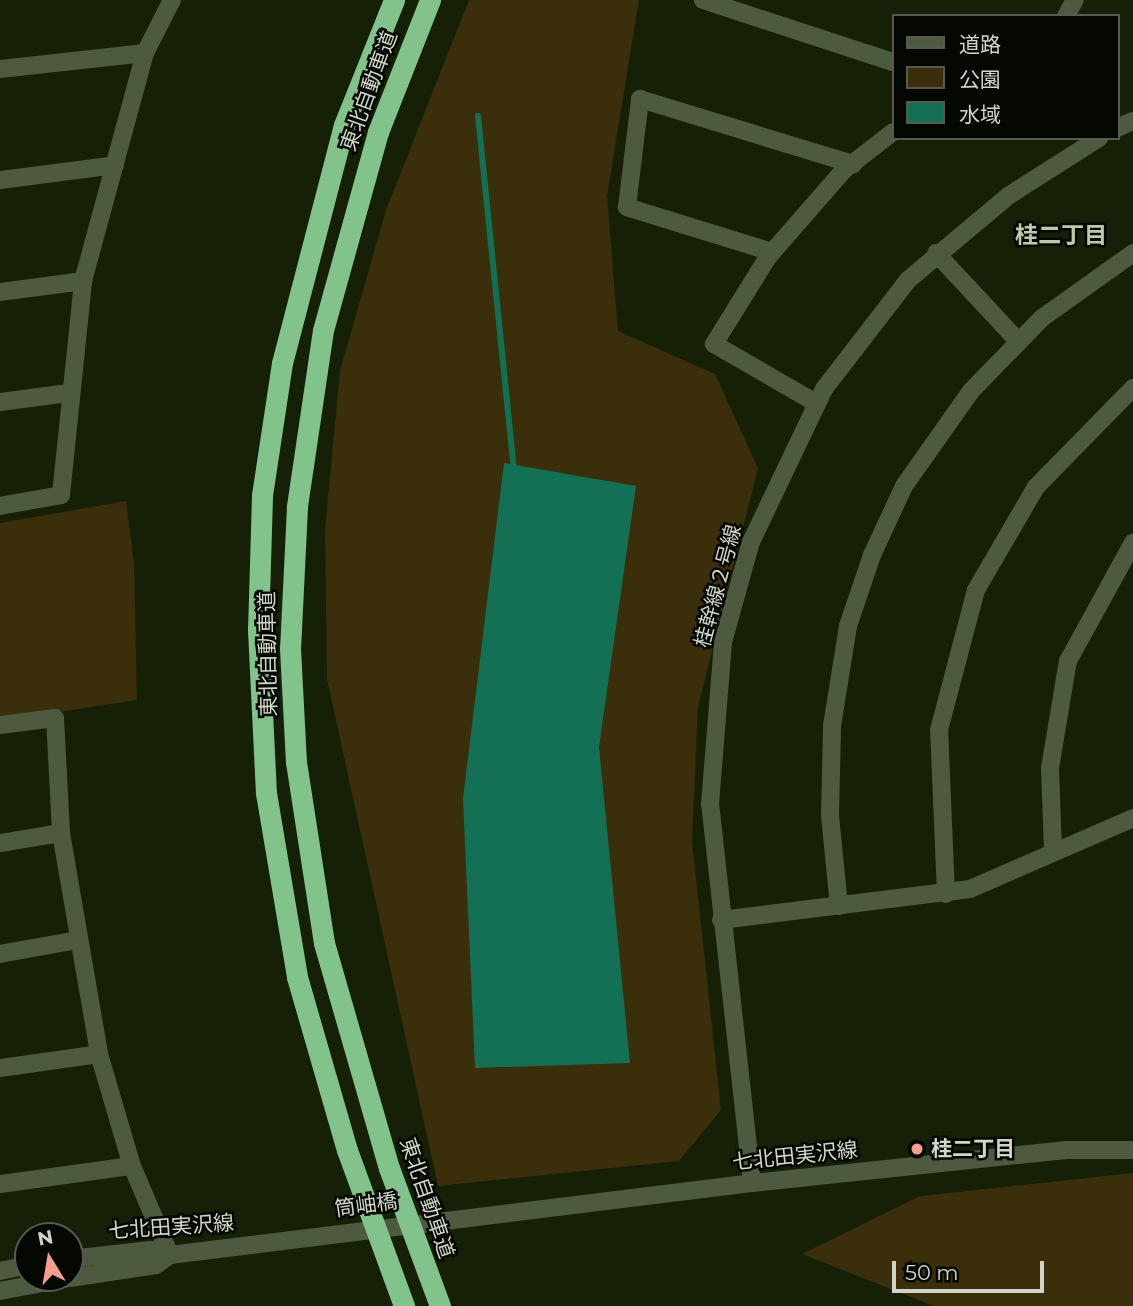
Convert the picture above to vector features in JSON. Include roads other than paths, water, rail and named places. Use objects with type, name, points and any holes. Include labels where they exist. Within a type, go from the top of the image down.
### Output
[{"type":"highway","name":"東北自動車道","points":[[394,0],[340,137],[282,363],[262,496],[258,630],[265,793],[297,976],[347,1150],[404,1306]]},
{"type":"highway","name":"東北自動車道","points":[[429,0],[378,132],[323,330],[297,507],[290,648],[296,762],[324,943],[389,1168],[440,1306]]},
{"type":"street","points":[[0,506],[61,495],[68,393],[83,281],[145,53],[172,0]]},
{"type":"street","points":[[703,0],[892,62]]},
{"type":"street","points":[[0,69],[145,53]]},
{"type":"street","points":[[772,252],[627,207],[639,99],[853,163]]},
{"type":"street","points":[[816,403],[714,344],[772,252],[853,163],[892,133]]},
{"type":"street","name":"桂幹線２号線","points":[[752,1183],[721,919],[710,780],[723,642],[759,522],[816,403],[869,326],[936,253],[1023,185],[1096,140]]},
{"type":"street","points":[[0,180],[115,165]]},
{"type":"street","points":[[936,253],[1017,340]]},
{"type":"street","points":[[839,906],[829,769],[842,662],[862,580],[904,486],[948,421],[1017,340],[1133,253]]},
{"type":"street","points":[[0,292],[83,281]]},
{"type":"street","points":[[946,894],[939,730],[976,590],[1036,487],[1133,388]]},
{"type":"street","points":[[0,402],[68,393]]},
{"type":"street","points":[[1053,849],[1050,768],[1068,661],[1133,543]]},
{"type":"street","points":[[0,725],[55,718],[61,833],[99,1054],[132,1166],[170,1255],[156,1265],[84,1276]]},
{"type":"street","points":[[721,919],[946,894],[1002,878],[1053,849],[1133,818]]},
{"type":"street","points":[[0,843],[61,833]]},
{"type":"street","points":[[0,954],[78,940]]},
{"type":"street","points":[[0,1068],[99,1054]]},
{"type":"street","name":"七北田実沢線","points":[[462,1216],[1066,1150],[1133,1150]]},
{"type":"street","points":[[0,1184],[132,1166]]},
{"type":"street","name":"筒岫橋","points":[[317,1235],[462,1216]]},
{"type":"street","name":"七北田実沢線","points":[[84,1257],[150,1250],[170,1255],[317,1235]]},
{"type":"water","points":[[504,463],[636,486],[599,747],[630,1063],[475,1068],[463,799]]},
{"type":"waterway","points":[[478,116],[514,472]]},
{"type":"place","name":"桂二丁目","points":[[917,1149]]},
{"type":"district","name":"桂二丁目","points":[[1061,235]]}]
